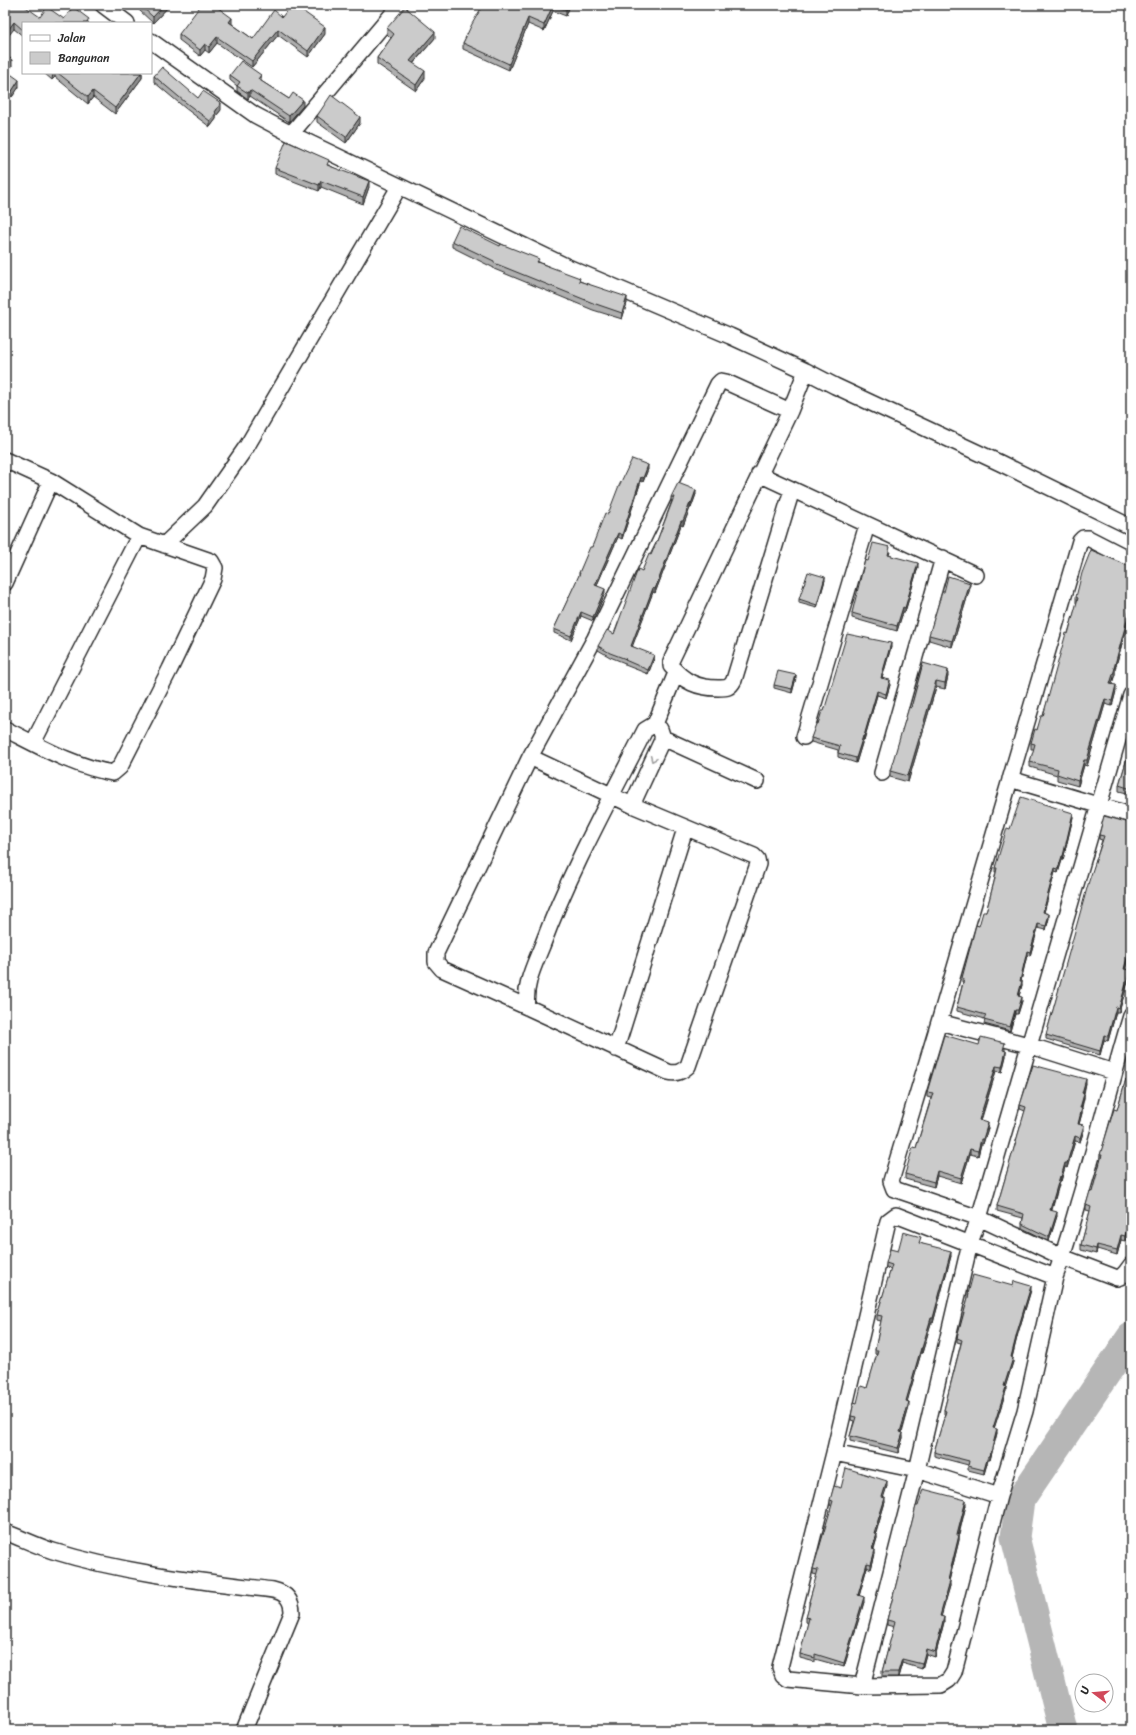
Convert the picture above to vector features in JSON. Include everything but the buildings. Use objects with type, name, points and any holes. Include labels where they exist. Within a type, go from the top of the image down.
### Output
[{"type":"street","points":[[103,5],[126,22]]},
{"type":"street","points":[[291,134],[400,5]]},
{"type":"street","points":[[152,42],[255,115],[291,134],[570,268],[730,336],[806,371],[1131,527]]},
{"type":"street","points":[[164,546],[204,506],[247,446],[399,187]]},
{"type":"street","points":[[792,490],[731,685],[727,688],[698,687],[676,672],[671,666],[671,661],[790,411],[806,371]]},
{"type":"street","points":[[530,757],[685,829],[754,856],[757,859],[758,864],[688,1066],[682,1072],[674,1074],[668,1072],[442,969],[436,962],[436,953],[530,757],[595,638],[718,384],[721,381],[726,382],[790,411]]},
{"type":"street","points":[[5,460],[52,481],[139,536],[164,546],[211,561],[215,568],[213,579],[170,669],[120,767],[113,773],[100,771],[62,757],[5,729]]},
{"type":"street","points":[[759,474],[867,525],[943,558],[976,575]]},
{"type":"street","points":[[5,583],[52,481]]},
{"type":"street","points":[[804,737],[867,525]]},
{"type":"street","points":[[33,743],[139,536]]},
{"type":"street","points":[[1131,560],[1088,538],[1083,538],[1080,541],[891,1181],[891,1186],[894,1189],[979,1218],[1062,1257],[1117,1278],[1120,1278],[1131,1265]]},
{"type":"street","points":[[882,773],[943,558]]},
{"type":"street","points":[[527,1007],[526,989],[551,920],[596,823],[645,730],[655,724],[676,672]]},
{"type":"street","points":[[862,1686],[917,1470],[970,1243],[979,1218],[1131,694]]},
{"type":"street","points":[[632,805],[663,738],[661,730],[655,724]]},
{"type":"street","points":[[663,738],[757,781]]},
{"type":"street","points":[[1010,779],[1131,815]]},
{"type":"street","points":[[616,1048],[685,829]]},
{"type":"street","points":[[1055,1277],[896,1215],[888,1221],[834,1453],[780,1667],[783,1675],[788,1679],[862,1686],[941,1685],[949,1680],[954,1672],[999,1496],[1025,1411],[1055,1277],[1088,1171],[1114,1072],[1131,1016]]},
{"type":"street","points":[[939,1022],[1028,1045],[1114,1072]]},
{"type":"street","points":[[834,1453],[917,1470],[999,1496]]},
{"type":"street","points":[[5,1532],[53,1551],[109,1566],[188,1579],[273,1590],[289,1597],[292,1604],[292,1613],[244,1730]]},
{"type":"waterway","points":[[1063,1730],[1015,1537],[1020,1500],[1131,1337]]}]
